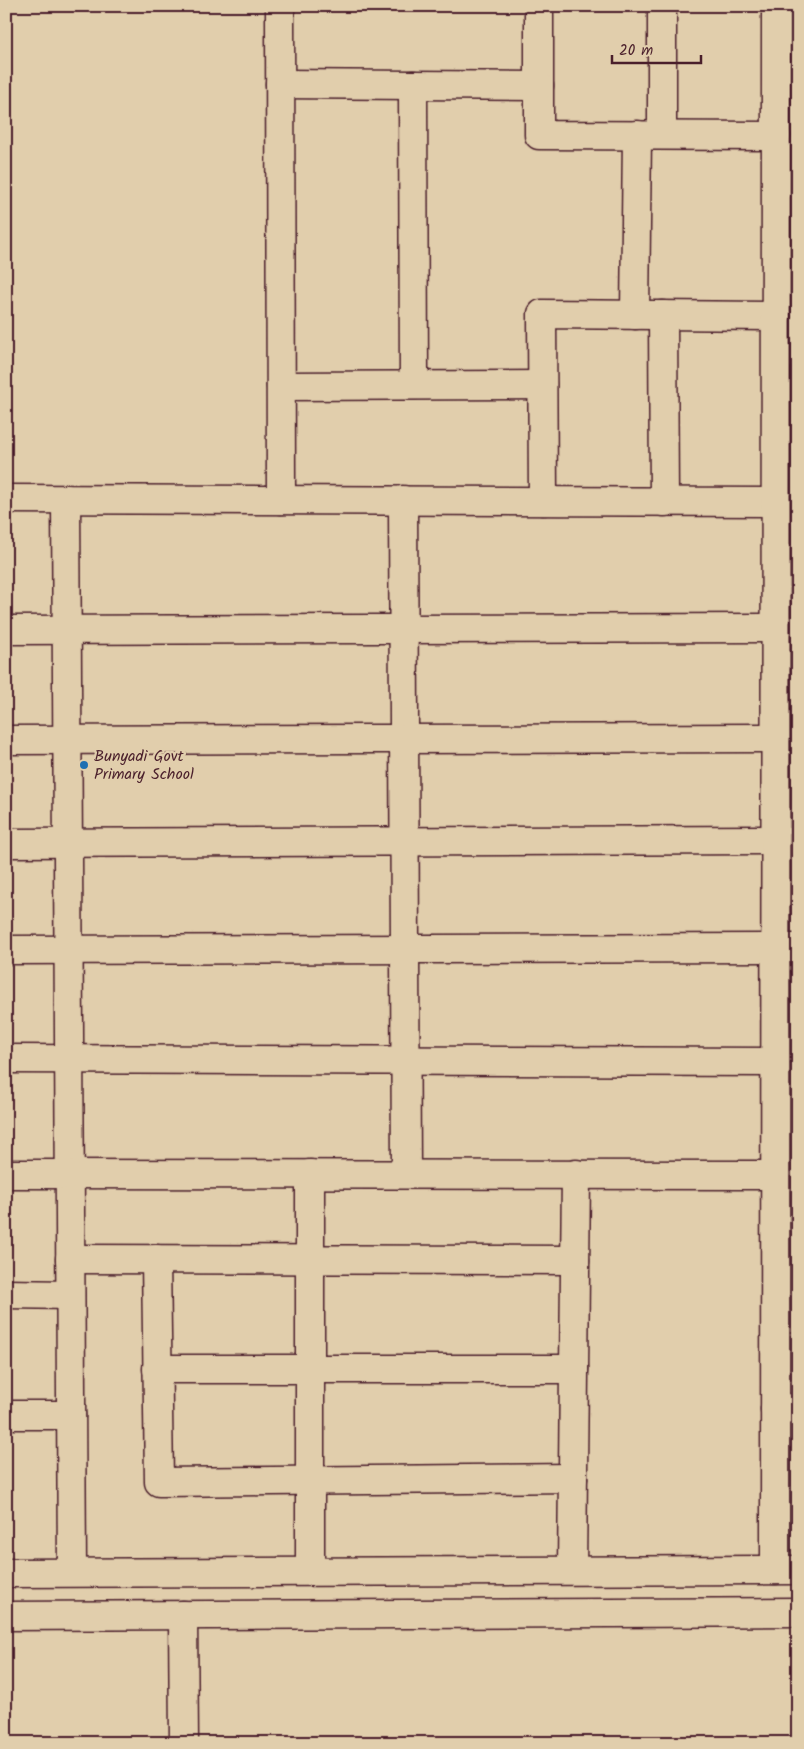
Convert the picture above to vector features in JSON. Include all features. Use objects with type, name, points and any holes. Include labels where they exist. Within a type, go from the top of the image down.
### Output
[{"type":"street","points":[[280,6],[280,500]]},
{"type":"street","points":[[539,6],[539,135],[776,136]]},
{"type":"street","points":[[635,315],[649,135],[662,6]]},
{"type":"street","points":[[6,1573],[786,1570],[786,1280],[775,1175],[775,1062],[786,948],[775,840],[775,628],[787,584],[776,502],[776,6]]},
{"type":"street","points":[[280,84],[539,86]]},
{"type":"street","points":[[413,85],[414,385]]},
{"type":"street","points":[[543,501],[542,314],[776,316]]},
{"type":"street","points":[[663,315],[664,502]]},
{"type":"street","points":[[281,386],[542,385]]},
{"type":"street","points":[[6,499],[776,502]]},
{"type":"street","points":[[66,499],[72,1572]]},
{"type":"street","points":[[402,500],[406,1174]]},
{"type":"street","points":[[6,630],[775,628]]},
{"type":"street","points":[[6,740],[776,738]]},
{"type":"street","points":[[6,843],[775,840]]},
{"type":"street","points":[[6,950],[786,948]]},
{"type":"street","points":[[6,1059],[775,1062]]},
{"type":"street","points":[[6,1174],[775,1175]]},
{"type":"street","points":[[310,1174],[310,1571]]},
{"type":"street","points":[[572,1570],[576,1174]]},
{"type":"street","points":[[70,1259],[575,1260]]},
{"type":"street","points":[[156,1259],[159,1482],[573,1478]]},
{"type":"street","points":[[6,1294],[70,1295]]},
{"type":"street","points":[[157,1369],[574,1369]]},
{"type":"street","points":[[6,1415],[71,1415]]},
{"type":"street","points":[[6,1616],[798,1612]]},
{"type":"street","points":[[183,1615],[184,1743]]},
{"type":"place","name":"Bunyadi Govt Primary School","points":[[84,765]]}]
